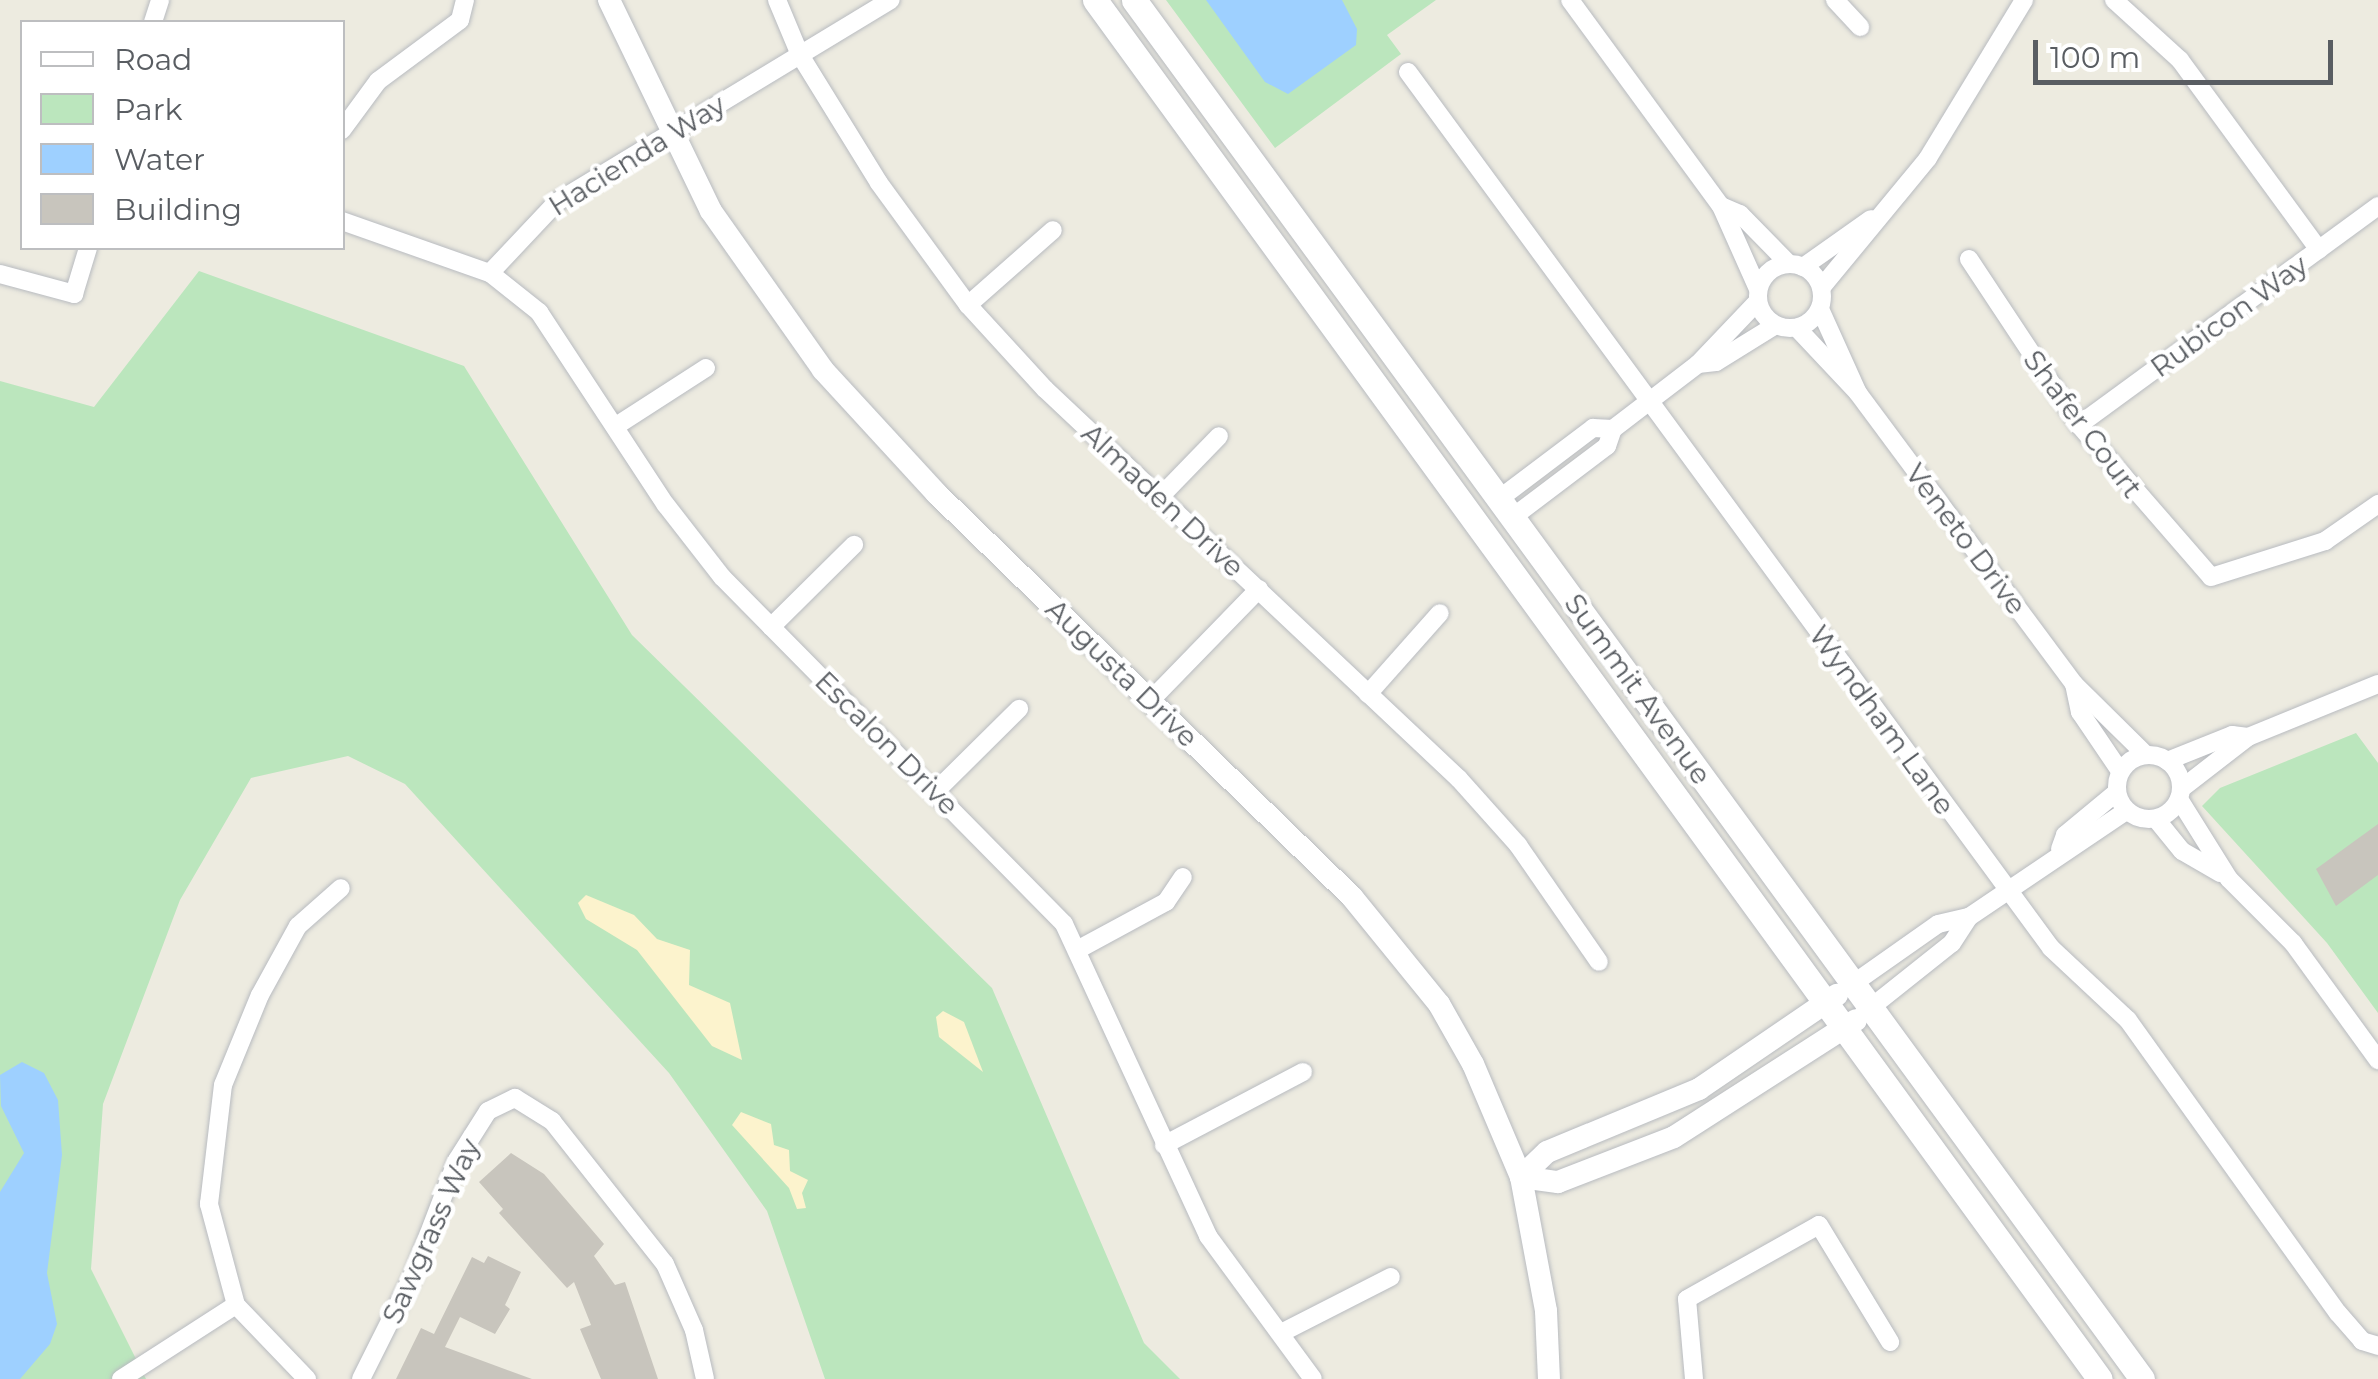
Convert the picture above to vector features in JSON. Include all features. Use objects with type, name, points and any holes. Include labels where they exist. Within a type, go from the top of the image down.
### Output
[{"type":"main road","name":"Summit Avenue","points":[[1096,0],[1839,994],[2100,1379]]},
{"type":"main road","name":"Summit Avenue","points":[[1134,0],[1506,508],[1839,994]]},
{"type":"main road","name":"Summit Avenue","points":[[1857,1019],[2142,1379]]},
{"type":"street","points":[[345,126],[378,81],[460,20],[465,0]]},
{"type":"street","name":"Augusta Drive","points":[[609,0],[670,134],[744,260],[845,395],[1398,948],[1474,1064],[1521,1177],[1546,1311],[1550,1379]]},
{"type":"street","name":"Almaden Drive","points":[[777,0],[800,55],[879,183],[968,305],[1159,498],[1459,779],[1518,845],[1599,962]]},
{"type":"street","name":"Hacienda Way","points":[[490,273],[538,217],[891,0]]},
{"type":"street","points":[[1570,0],[1721,206],[1758,295],[1776,325]]},
{"type":"street","points":[[1835,0],[1860,27]]},
{"type":"street","points":[[1698,364],[1716,362],[1776,325],[1797,328],[1820,309],[1821,288],[1952,123],[2024,0]]},
{"type":"street","points":[[2114,0],[2180,60],[2319,250]]},
{"type":"street","name":"Wyndham Lane","points":[[1408,72],[2051,948],[2150,1047],[2338,1313],[2362,1341],[2378,1346]]},
{"type":"street","points":[[1721,206],[1740,214],[1821,288]]},
{"type":"street","name":"Rubicon Way","points":[[2079,425],[2378,206]]},
{"type":"street","points":[[1506,508],[1607,446],[1613,429],[1698,364],[1706,348],[1758,295],[1768,272],[1796,265],[1876,216]]},
{"type":"street","name":"Escalon Drive","points":[[345,221],[490,273],[554,328],[696,546],[771,627],[1036,891],[1080,949],[1164,1145],[1214,1245],[1283,1332],[1313,1379]]},
{"type":"street","points":[[968,305],[1053,230]]},
{"type":"street","points":[[0,274],[74,294],[87,250]]},
{"type":"street","name":"Shafer Court","points":[[1969,259],[2079,425],[2212,578],[2325,541],[2378,504]]},
{"type":"street","name":"Veneto Drive","points":[[1820,309],[1858,393]]},
{"type":"street","name":"Veneto Drive","points":[[1797,328],[1858,393],[2074,684],[2146,755]]},
{"type":"street","points":[[616,426],[706,368]]},
{"type":"street","points":[[1159,498],[1219,436]]},
{"type":"street","points":[[771,627],[854,545]]},
{"type":"street","points":[[1151,700],[1259,589]]},
{"type":"street","points":[[1368,694],[1440,613]]},
{"type":"street","name":"Veneto Drive","points":[[2074,684],[2080,712],[2120,772]]},
{"type":"street","points":[[2156,819],[2248,737],[2378,684]]},
{"type":"street","points":[[936,791],[1018,709]]},
{"type":"street","points":[[2248,737],[2232,736],[2167,761],[2146,755],[2120,772],[2117,792],[2126,811],[2156,819],[2182,851],[2229,879],[2293,943],[2378,1060]]},
{"type":"street","points":[[2167,761],[2180,794],[2229,879]]},
{"type":"street","points":[[2060,850],[2065,835],[2117,792]]},
{"type":"street","points":[[1521,1177],[1547,1152],[1700,1088],[1938,924],[1969,916],[2060,850],[2076,847],[2126,811]]},
{"type":"street","points":[[1080,949],[1166,902],[1182,877]]},
{"type":"street","points":[[306,1379],[236,1305],[208,1204],[223,1085],[260,995],[298,926],[341,888]]},
{"type":"street","points":[[1521,1177],[1558,1182],[1638,1154],[1715,1116],[1857,1019],[1952,943],[1969,916]]},
{"type":"street","points":[[1164,1145],[1303,1072]]},
{"type":"street","name":"Sawgrass Way","points":[[362,1379],[413,1275],[457,1160],[488,1111],[515,1098],[552,1121],[665,1264],[694,1330],[705,1379]]},
{"type":"street","points":[[1694,1379],[1686,1299],[1819,1225],[1890,1342]]},
{"type":"street","points":[[1283,1332],[1391,1277]]},
{"type":"street","points":[[121,1379],[236,1305]]},
{"type":"green space","points":[[1166,0],[1436,0],[1387,35],[1401,54],[1275,148]]},
{"type":"green space","points":[[199,271],[464,366],[632,635],[992,988],[1144,1343],[1180,1379],[825,1379],[767,1211],[669,1073],[405,784],[348,756],[251,778],[180,900],[103,1104],[91,1269],[146,1379],[0,1379],[0,381],[94,407]]},
{"type":"green space","points":[[2356,733],[2378,763],[2378,1013],[2327,943],[2202,806],[2220,788]]},
{"type":"sand","points":[[586,895],[634,915],[657,939],[690,950],[689,985],[730,1003],[742,1060],[712,1046],[637,950],[586,919],[578,903]]},
{"type":"sand","points":[[943,1011],[964,1022],[983,1072],[939,1037],[936,1017]]},
{"type":"sand","points":[[741,1112],[771,1124],[774,1145],[789,1150],[790,1171],[808,1180],[802,1193],[806,1208],[797,1209],[789,1188],[732,1125]]},
{"type":"water","points":[[1206,0],[1342,0],[1357,29],[1356,45],[1288,94],[1265,82]]},
{"type":"water","points":[[22,1062],[44,1073],[58,1100],[62,1155],[47,1273],[57,1324],[50,1344],[20,1379],[0,1379],[0,1192],[24,1153],[1,1106],[0,1075]]},
{"type":"building","points":[[2378,824],[2378,875],[2336,906],[2316,869]]},
{"type":"building","points":[[511,1153],[544,1174],[604,1244],[594,1256],[615,1285],[625,1282],[658,1379],[601,1379],[580,1329],[591,1325],[574,1282],[567,1288],[499,1213],[503,1209],[479,1182]]},
{"type":"building","points":[[488,1256],[521,1272],[505,1305],[510,1309],[495,1334],[460,1317],[445,1347],[532,1379],[396,1379],[421,1328],[434,1334],[472,1257],[484,1263]]}]
